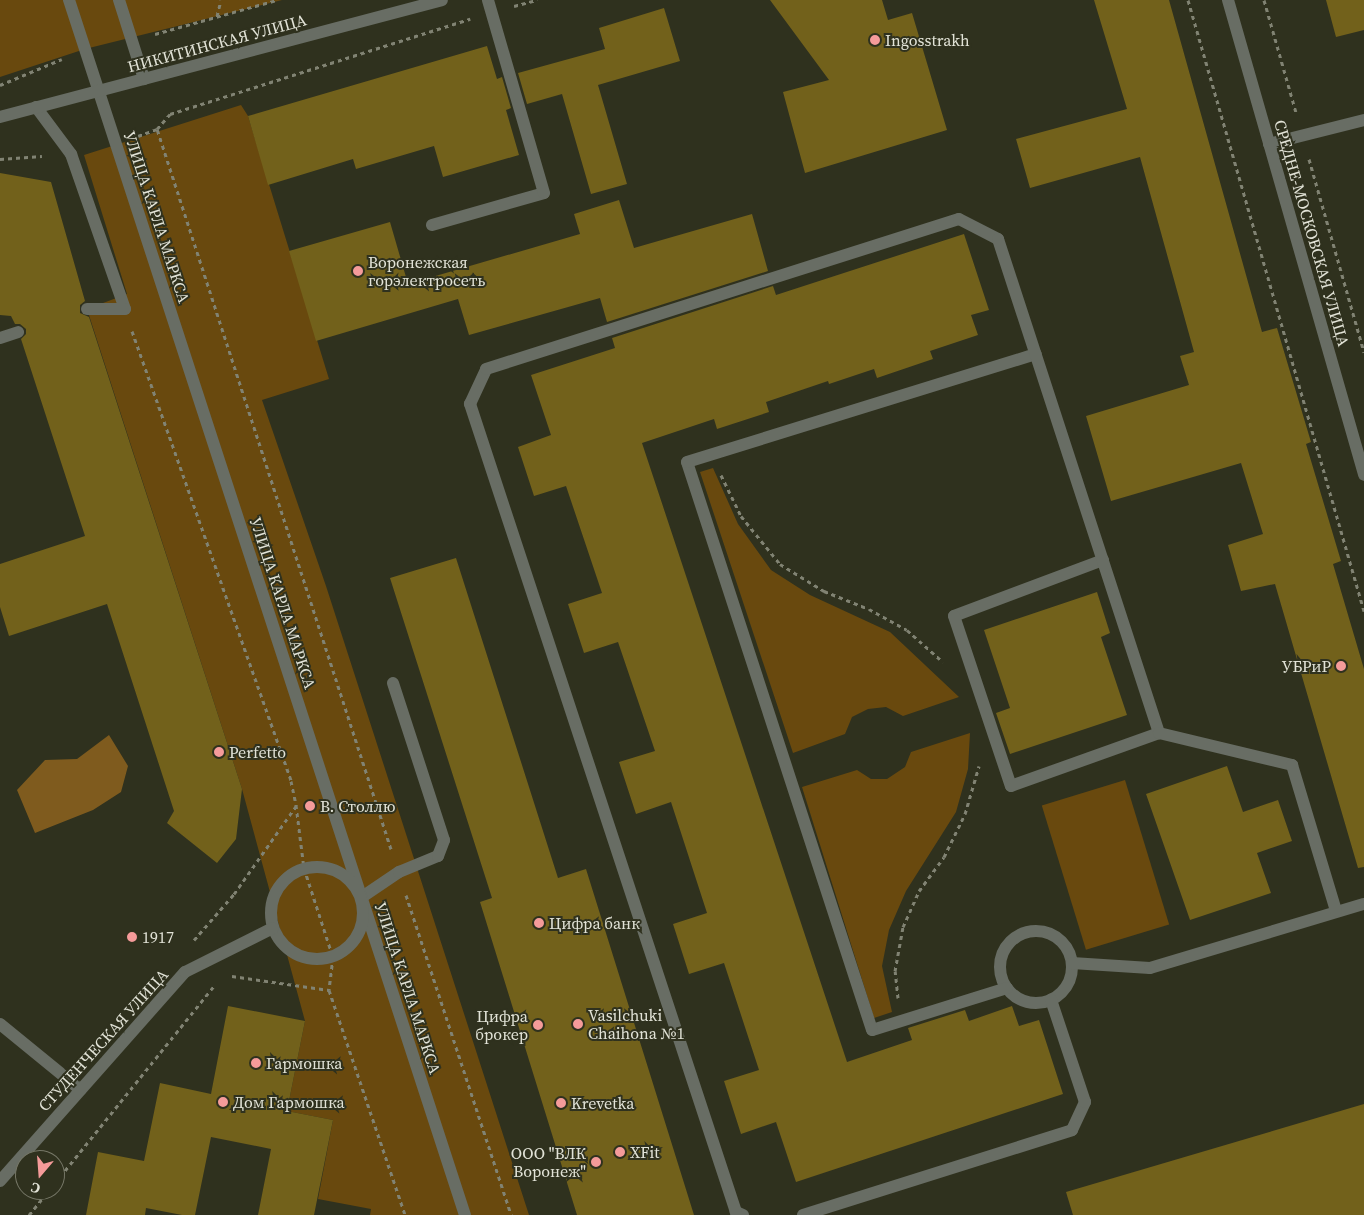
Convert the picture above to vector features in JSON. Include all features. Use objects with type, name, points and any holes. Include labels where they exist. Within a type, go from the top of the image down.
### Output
[{"type":"street","name":"УЛИЦА КАРЛА МАРКСА","points":[[69,0],[465,1215]]},
{"type":"street","points":[[119,0],[144,79]]},
{"type":"street","name":"НИКИТИНСКАЯ УЛИЦА","points":[[0,117],[442,0]]},
{"type":"street","name":"СРЕДНЕ-МОСКОВСКАЯ УЛИЦА","points":[[1228,0],[1364,475]]},
{"type":"street","points":[[432,225],[544,193],[490,6]]},
{"type":"street","points":[[36,107],[71,154],[125,309],[87,308]]},
{"type":"street","points":[[1269,144],[1364,120]]},
{"type":"street","points":[[742,1215],[736,1212],[470,404],[486,368],[959,219],[998,239],[1160,732]]},
{"type":"street","points":[[0,338],[18,332]]},
{"type":"street","points":[[1007,988],[872,1030],[687,462],[1036,354]]},
{"type":"street","points":[[1103,560],[954,616],[1011,786],[1160,732],[1292,765],[1336,911]]},
{"type":"street","points":[[362,897],[398,872],[438,856],[444,840],[393,684]]},
{"type":"street","points":[[320,866],[338,870],[352,882],[362,897],[364,915],[360,933],[349,948],[333,957],[315,959],[297,955],[282,944],[273,928],[270,910],[275,892],[286,877],[304,868],[320,866]]},
{"type":"street","points":[[1072,963],[1150,968],[1364,904]]},
{"type":"street","name":"СТУДЕНЧЕСКАЯ УЛИЦА","points":[[0,1181],[185,972],[273,928]]},
{"type":"street","points":[[1030,931],[1043,931],[1054,935],[1064,943],[1072,963],[1070,979],[1064,990],[1051,1000],[1039,1003],[1025,1001],[1014,996],[1007,988],[1001,976],[1002,955],[1008,944],[1018,936],[1030,931]]},
{"type":"street","points":[[804,1215],[1072,1130],[1085,1102],[1051,1000]]},
{"type":"street","points":[[0,1024],[80,1090]]},
{"type":"path","points":[[217,17],[221,0]]},
{"type":"path","points":[[511,1215],[157,129],[170,114],[490,6],[537,0]]},
{"type":"path","points":[[1188,0],[1364,611]]},
{"type":"path","points":[[1264,0],[1364,352]]},
{"type":"path","points":[[125,309],[291,781],[304,868],[333,957],[329,990],[405,1215]]},
{"type":"path","points":[[711,454],[742,516],[780,564],[824,591],[869,609],[907,630],[944,663]]},
{"type":"path","points":[[900,1022],[895,971],[903,927],[919,891],[944,857],[966,814],[979,765]]},
{"type":"path","points":[[222,975],[329,990]]},
{"type":"path","points":[[65,1171],[216,983]]},
{"type":"path","points":[[29,1215],[41,1200]]},
{"type":"shaded area","points":[[0,0],[282,0],[85,49],[0,77]]},
{"type":"shaded area","points":[[241,105],[248,116],[329,379],[262,400],[326,586],[529,1215],[370,1215],[371,1209],[318,1199],[333,1120],[287,1111],[305,1021],[242,789],[87,309],[127,294],[84,155]]},
{"type":"shaded area","points":[[713,468],[738,524],[771,570],[810,595],[890,632],[959,697],[903,716],[886,707],[868,709],[852,717],[845,734],[793,753],[700,472]]},
{"type":"shaded area","points":[[970,733],[968,769],[956,812],[906,891],[889,930],[882,966],[892,1012],[874,1018],[802,787],[857,770],[871,779],[887,779],[905,767],[911,752]]},
{"type":"shaded area","points":[[109,735],[128,766],[121,792],[93,810],[35,833],[17,790],[45,760],[77,759]]},
{"type":"shaded area","points":[[1125,780],[1169,924],[1086,950],[1042,805]]},
{"type":"building","points":[[770,0],[882,0],[888,20],[912,13],[947,130],[805,173],[783,92],[829,80]]},
{"type":"building","points":[[1094,0],[1169,0],[1262,332],[1277,328],[1311,442],[1306,444],[1341,561],[1333,564],[1364,669],[1364,867],[1358,868],[1275,584],[1241,591],[1228,545],[1263,534],[1241,463],[1111,501],[1086,416],[1189,385],[1180,356],[1194,352],[1140,157],[1030,188],[1016,139],[1127,109]]},
{"type":"building","points":[[1326,0],[1364,0],[1364,30],[1336,37]]},
{"type":"building","points":[[664,8],[680,61],[598,85],[627,184],[591,194],[562,94],[527,104],[518,73],[605,49],[599,28]]},
{"type":"building","points":[[487,46],[497,79],[502,77],[511,108],[506,110],[519,155],[443,177],[434,146],[356,169],[353,159],[268,185],[248,116]]},
{"type":"building","points":[[0,173],[51,182],[85,301],[80,305],[80,313],[89,317],[242,789],[236,839],[217,863],[167,823],[174,811],[107,604],[9,636],[0,607],[0,564],[85,536],[21,339],[26,334],[26,329],[20,324],[15,324],[11,316],[0,315]]},
{"type":"building","points":[[619,200],[634,248],[752,214],[768,271],[607,322],[600,298],[469,335],[458,299],[316,341],[289,251],[390,222],[408,284],[580,234],[574,214]]},
{"type":"building","points":[[964,234],[989,310],[971,315],[978,335],[930,351],[933,359],[877,378],[874,369],[829,384],[828,381],[766,402],[769,412],[717,429],[714,419],[642,443],[847,1062],[912,1040],[908,1028],[965,1010],[969,1021],[1012,1006],[1019,1026],[1039,1020],[1063,1094],[796,1182],[776,1122],[741,1134],[724,1081],[759,1070],[724,963],[689,974],[673,924],[707,913],[671,802],[636,814],[619,762],[655,751],[618,642],[584,653],[568,604],[602,593],[566,486],[534,496],[518,447],[551,435],[531,375],[615,348],[612,338],[773,286],[776,295]]},
{"type":"building","points":[[456,558],[558,878],[586,869],[694,1215],[577,1215],[480,902],[492,898],[390,578]]},
{"type":"building","points":[[1097,592],[1110,633],[1101,637],[1127,715],[1010,754],[996,713],[1010,708],[984,630]]},
{"type":"building","points":[[1227,766],[1243,812],[1278,800],[1292,841],[1257,853],[1271,893],[1190,920],[1146,794]]},
{"type":"building","name":"Дом Гармошка","points":[[228,1006],[305,1021],[287,1111],[333,1120],[314,1215],[258,1215],[271,1149],[211,1137],[195,1215],[182,1215],[146,1208],[145,1215],[86,1215],[98,1152],[144,1161],[160,1083],[211,1094]]},
{"type":"building","points":[[1364,1104],[1364,1215],[1073,1215],[1066,1192]]},
{"type":"place","name":"Ingosstrakh","points":[[875,40]]},
{"type":"place","name":"Воронежская горэлектросеть","points":[[358,271]]},
{"type":"place","name":"УБРиР","points":[[1341,666]]},
{"type":"place","name":"Perfetto","points":[[219,752]]},
{"type":"place","name":"В. Столлю","points":[[310,806]]},
{"type":"place","name":"Цифра банк","points":[[539,923]]},
{"type":"place","name":"1917","points":[[132,937]]},
{"type":"place","name":"Vasilchuki Chaihona №1","points":[[578,1024]]},
{"type":"place","name":"Цифра брокер","points":[[538,1025]]},
{"type":"place","name":"Гармошка","points":[[256,1063]]},
{"type":"place","name":"Дом Гармошка","points":[[223,1102]]},
{"type":"place","name":"Krevetka","points":[[561,1103]]},
{"type":"place","name":"XFit","points":[[620,1152]]},
{"type":"place","name":"ООО \"ВЛК Воронеж\"","points":[[596,1162]]}]
